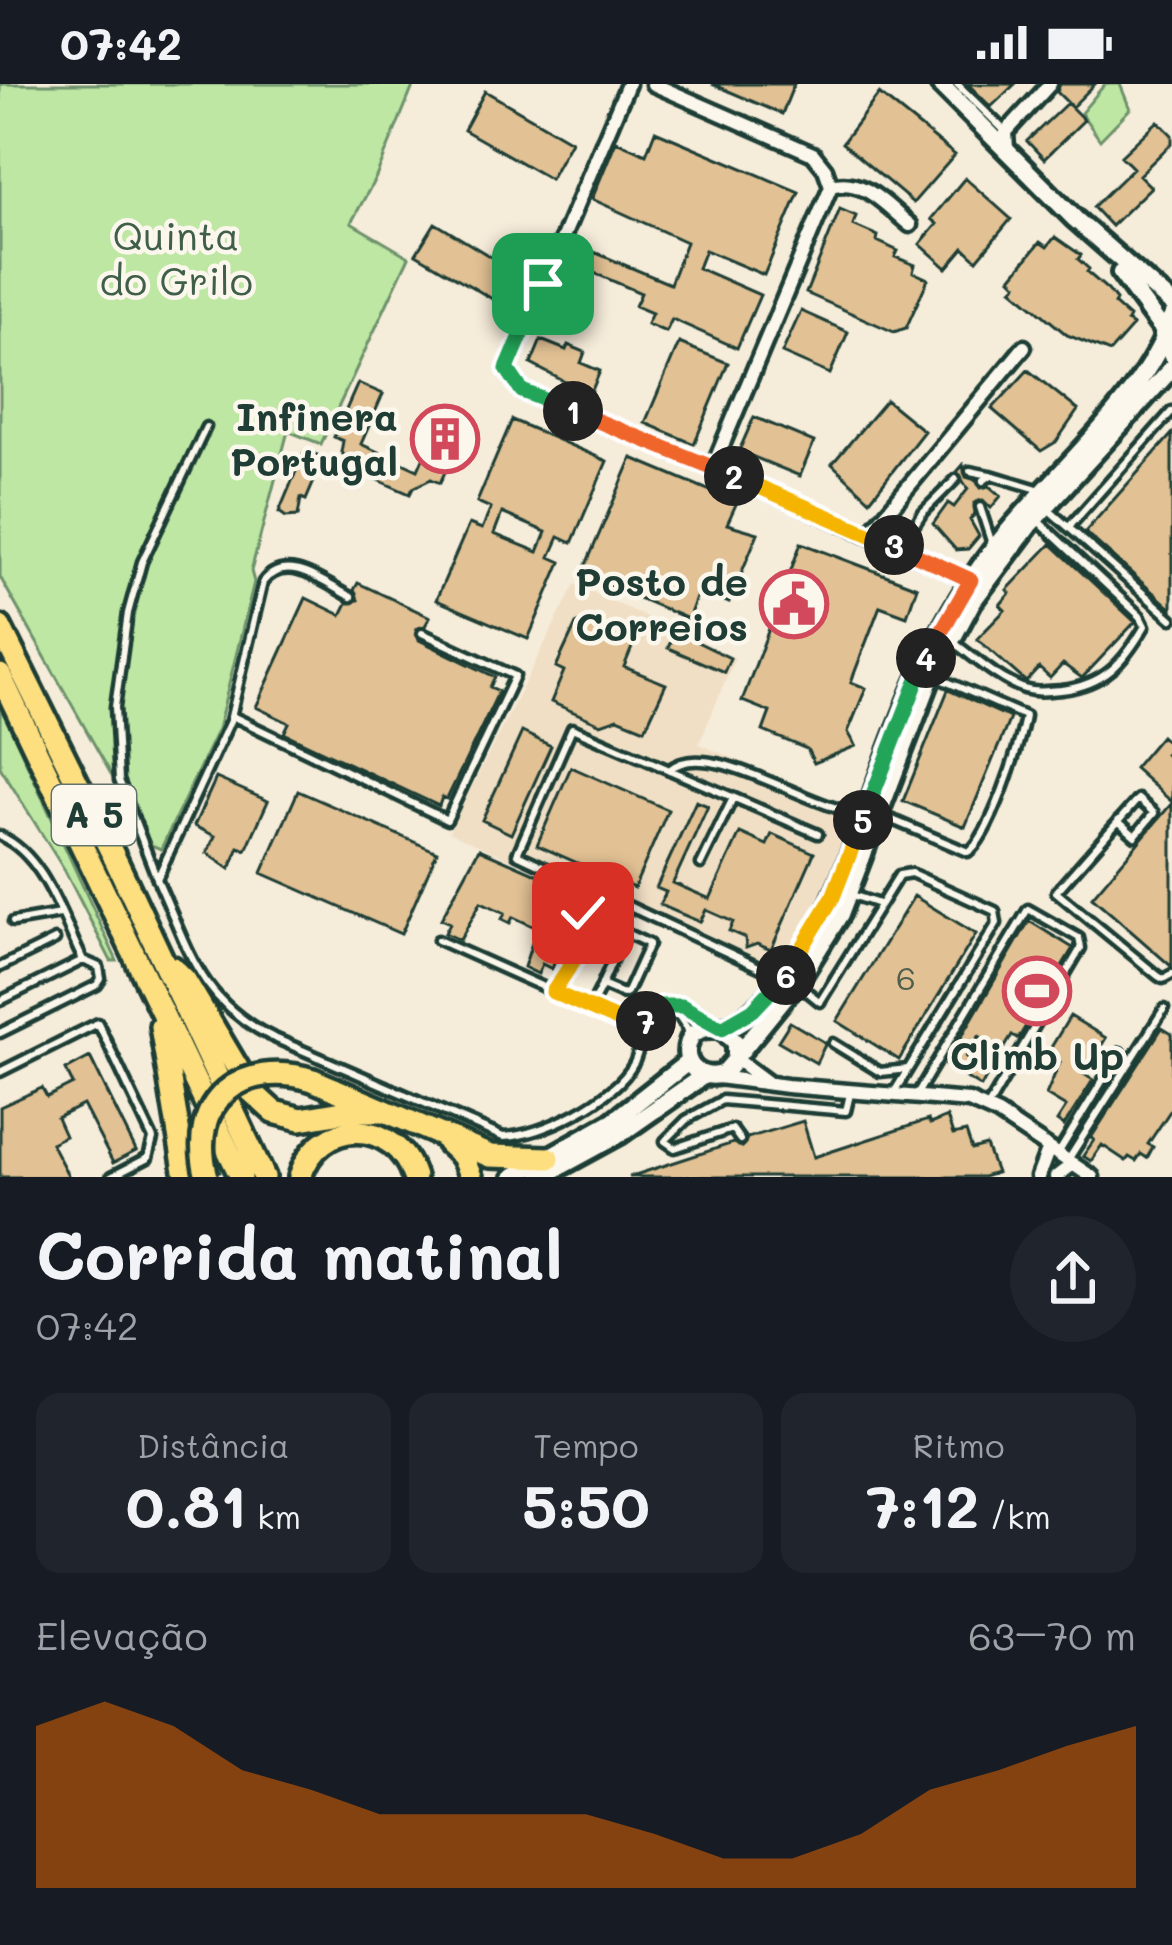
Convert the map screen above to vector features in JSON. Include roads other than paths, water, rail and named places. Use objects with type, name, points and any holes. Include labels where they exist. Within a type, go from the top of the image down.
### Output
[{"type":"highway","name":"A 5","points":[[0,627],[264,1177]]},
{"type":"highway","name":"A 5","points":[[0,675],[241,1177]]},
{"type":"highway","points":[[157,952],[185,980],[261,1104],[301,1120],[348,1111],[381,1111]]},
{"type":"highway","points":[[159,1007],[186,1177]]},
{"type":"highway","points":[[207,1177],[202,1147],[205,1124],[229,1089],[247,1078],[271,1073],[314,1080],[442,1138],[503,1159],[545,1167]]},
{"type":"highway","points":[[301,1177],[318,1146],[336,1134],[355,1130],[374,1133],[393,1144],[414,1177]]},
{"type":"highway","points":[[442,1138],[462,1156],[470,1177]]},
{"type":"street","points":[[628,84],[507,369],[522,391],[713,467],[971,580]]},
{"type":"street","points":[[653,84],[813,154],[831,186],[713,467]]},
{"type":"street","points":[[940,84],[1006,140],[1145,301],[1168,335],[1136,385],[988,578],[950,640],[873,814],[790,980],[753,1010],[692,1035],[686,1051],[688,1062],[710,1076],[969,1101],[1092,1177]]},
{"type":"street","points":[[1006,140],[1050,84]]},
{"type":"street","points":[[831,186],[861,185],[910,225]]},
{"type":"street","points":[[1075,219],[1172,304]]},
{"type":"street","points":[[869,534],[1024,347]]},
{"type":"street","points":[[513,1177],[620,1135],[710,1076],[729,1070],[849,894],[922,666],[971,580],[993,549],[1172,368]]},
{"type":"street","points":[[717,1027],[733,1036],[736,1057],[768,1083]]},
{"type":"street","points":[[545,1167],[688,1062]]},
{"type":"street","points":[[1038,1177],[1062,1156]]},
{"type":"street","points":[[1056,1177],[1062,1156]]},
{"type":"lane","points":[[957,84],[1006,140]]},
{"type":"lane","points":[[1069,527],[1172,411]]},
{"type":"lane","points":[[206,427],[142,562],[128,614],[115,707],[119,780],[157,879],[200,974],[237,1018],[503,1137],[538,1132],[608,1093],[632,1067],[652,1012],[669,1004],[685,1007],[717,1027]]},
{"type":"lane","points":[[950,640],[1019,688],[1037,693],[1084,688],[1113,673],[1145,626],[1034,489],[970,471]]},
{"type":"lane","points":[[983,481],[991,475]]},
{"type":"lane","points":[[900,548],[922,512],[956,479]]},
{"type":"lane","points":[[1042,504],[1172,619]]},
{"type":"lane","points":[[980,507],[993,549]]},
{"type":"lane","points":[[157,879],[231,715],[256,596],[268,574],[288,568],[351,597]]},
{"type":"lane","points":[[231,715],[447,820],[514,676],[422,633]]},
{"type":"lane","points":[[669,770],[681,762],[727,764],[830,808],[873,814],[968,852],[975,849],[986,827],[1025,716],[933,675]]},
{"type":"lane","points":[[818,834],[572,728],[517,854],[790,980],[820,1002],[894,879],[911,873],[988,907],[998,915],[893,1094]]},
{"type":"lane","points":[[701,864],[733,797]]},
{"type":"lane","points":[[1118,821],[1135,836],[1154,813],[1138,799],[1118,821],[1056,892],[1158,976],[1163,979],[1172,974]]},
{"type":"lane","points":[[0,836],[30,857],[83,959],[99,967],[101,979],[0,1033]]},
{"type":"lane","points":[[849,894],[879,904]]},
{"type":"lane","points":[[913,1095],[1028,909],[1079,938],[1081,948],[987,1108]]},
{"type":"lane","points":[[553,992],[580,951],[583,913],[649,944],[627,992],[602,985]]},
{"type":"lane","points":[[13,922],[60,914]]},
{"type":"lane","points":[[590,1008],[624,933]]},
{"type":"lane","points":[[0,967],[55,940]]},
{"type":"lane","points":[[438,940],[642,1031]]},
{"type":"lane","points":[[0,1001],[83,959]]},
{"type":"lane","points":[[669,1004],[692,1035]]},
{"type":"lane","points":[[1062,1156],[1164,1009]]},
{"type":"lane","points":[[0,1072],[98,1023],[153,1138],[148,1158],[111,1177]]},
{"type":"lane","points":[[833,1043],[880,1072],[905,1073]]},
{"type":"lane","points":[[1062,1156],[1120,1052]]},
{"type":"lane","points":[[905,1073],[913,1095]]},
{"type":"lane","points":[[740,1140],[732,1129],[675,1148],[665,1141],[686,1120],[722,1100],[846,1112],[851,1091]]},
{"type":"place","name":"Infinera Portugal","points":[[445,439]]},
{"type":"place","name":"Posto de Correios","points":[[794,604]]},
{"type":"place","name":"Climb Up","points":[[1037,991]]},
{"type":"park label","name":"Quinta do Grilo","points":[[176,258]]}]
